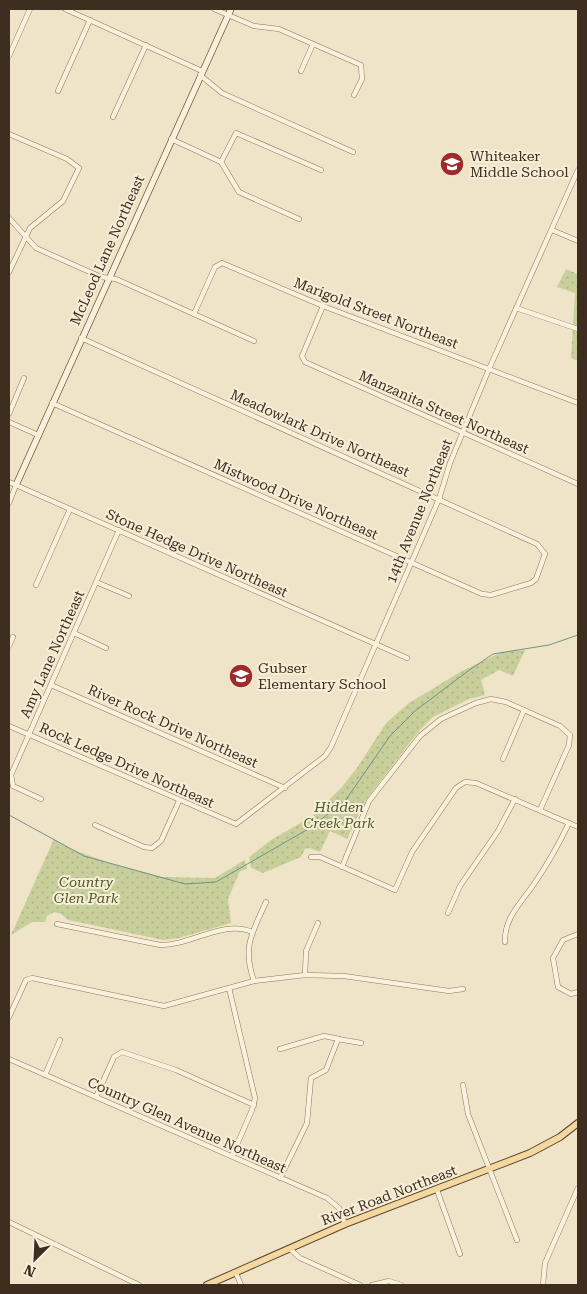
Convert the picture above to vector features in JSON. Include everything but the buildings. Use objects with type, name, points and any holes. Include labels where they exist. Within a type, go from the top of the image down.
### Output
[{"type":"main road","name":"River Road Northeast","points":[[206,1285],[345,1224],[489,1170],[545,1146],[578,1123]]},
{"type":"street","points":[[10,52],[30,9]]},
{"type":"street","points":[[65,9],[146,45],[201,73],[222,93],[353,152]]},
{"type":"street","points":[[214,9],[230,12],[254,26],[279,29],[361,65],[362,79],[354,95]]},
{"type":"street","name":"McLeod Lane Northeast","points":[[9,503],[108,278],[230,12]]},
{"type":"street","points":[[58,91],[90,20]]},
{"type":"street","points":[[301,71],[312,44]]},
{"type":"street","points":[[113,117],[146,45]]},
{"type":"street","points":[[221,162],[236,133],[320,170]]},
{"type":"street","points":[[9,134],[67,160],[79,168],[63,200],[35,222],[25,237],[9,272]]},
{"type":"street","points":[[171,139],[221,162],[239,192],[299,219]]},
{"type":"street","name":"14th Avenue Northeast","points":[[236,824],[285,788],[329,752],[439,499],[445,476],[489,369],[578,170]]},
{"type":"street","points":[[9,218],[36,248],[101,277],[116,279],[254,341]]},
{"type":"street","points":[[552,230],[578,241]]},
{"type":"street","name":"Marigold Street Northeast","points":[[194,314],[219,263],[323,306],[578,403]]},
{"type":"street","name":"Manzanita Street Northeast","points":[[323,306],[302,359],[578,484]]},
{"type":"street","points":[[516,308],[578,329]]},
{"type":"street","name":"Meadowlark Drive Northeast","points":[[81,338],[542,546],[544,558],[534,582]]},
{"type":"street","points":[[9,414],[24,378]]},
{"type":"street","name":"Mistwood Drive Northeast","points":[[52,403],[486,595],[534,582]]},
{"type":"street","points":[[9,422],[38,435]]},
{"type":"street","name":"Stone Hedge Drive Northeast","points":[[9,482],[407,658]]},
{"type":"street","points":[[36,585],[70,509]]},
{"type":"street","name":"Amy Lane Northeast","points":[[41,799],[16,787],[11,780],[118,530]]},
{"type":"street","points":[[96,582],[129,596]]},
{"type":"street","points":[[74,633],[106,648]]},
{"type":"street","points":[[9,646],[13,637]]},
{"type":"street","name":"River Rock Drive Northeast","points":[[51,685],[285,788]]},
{"type":"street","points":[[342,867],[369,801],[430,727],[463,708],[491,700],[506,702],[560,726],[570,735],[569,745],[540,810]]},
{"type":"street","points":[[503,759],[524,710]]},
{"type":"street","name":"Rock Ledge Drive Northeast","points":[[9,726],[236,824]]},
{"type":"street","points":[[311,857],[320,857],[394,890],[412,852],[461,784],[476,783],[578,827]]},
{"type":"street","points":[[448,913],[460,886],[498,831],[514,799]]},
{"type":"street","points":[[95,825],[152,848],[161,841],[179,801]]},
{"type":"street","points":[[505,942],[505,930],[513,911],[539,877],[569,823]]},
{"type":"street","points":[[254,981],[247,954],[252,932],[266,902]]},
{"type":"street","points":[[306,975],[306,951],[318,923]]},
{"type":"street","points":[[58,924],[160,945],[175,944],[234,928],[252,932]]},
{"type":"street","points":[[578,934],[563,940],[552,958],[558,987],[571,994],[578,992]]},
{"type":"street","points":[[9,1017],[24,984],[30,978],[164,1006],[254,981],[306,975],[344,976],[448,991],[463,989]]},
{"type":"street","points":[[229,988],[246,1067],[254,1090],[254,1104],[232,1156]]},
{"type":"street","points":[[280,1049],[324,1036],[361,1043]]},
{"type":"street","points":[[280,1178],[307,1123],[311,1078],[326,1070],[339,1039]]},
{"type":"street","points":[[45,1075],[60,1040]]},
{"type":"street","points":[[96,1097],[114,1057],[122,1052],[176,1070],[254,1104]]},
{"type":"street","name":"Country Glen Avenue Northeast","points":[[9,1059],[333,1202],[339,1208],[345,1224]]},
{"type":"street","points":[[463,1085],[464,1104],[517,1240]]},
{"type":"street","points":[[543,1285],[545,1263],[574,1205],[578,1188]]},
{"type":"street","points":[[436,1190],[460,1254]]},
{"type":"street","points":[[9,1222],[139,1285]]},
{"type":"street","points":[[290,1249],[300,1258],[360,1285]]},
{"type":"street","points":[[236,1273],[241,1285]]},
{"type":"street","points":[[372,1285],[389,1281],[402,1285]]},
{"type":"green space","points":[[566,269],[578,274],[578,361],[571,358],[575,293],[557,287]]},
{"type":"green space","name":"Hidden Creek Park","points":[[525,650],[513,676],[499,670],[481,680],[485,695],[469,699],[433,717],[419,731],[365,801],[347,839],[330,831],[320,852],[309,848],[305,849],[301,857],[263,873],[251,868],[249,857],[271,840],[314,815],[342,787],[357,768],[386,723],[409,703],[462,671],[502,652]]},
{"type":"green space","name":"Country Glen Park","points":[[54,839],[69,848],[106,862],[162,877],[215,878],[245,860],[247,869],[240,871],[228,899],[231,923],[179,938],[163,940],[68,920],[61,914],[54,912],[47,916],[45,922],[32,922],[11,935]]},
{"type":"waterway","points":[[9,815],[84,856],[185,884],[216,882],[310,828],[345,801],[390,736],[415,711],[468,671],[493,654],[549,645],[578,635]]},
{"type":"place","name":"Whiteaker Middle School","points":[[452,164]]},
{"type":"place","name":"Gubser Elementary School","points":[[241,676]]}]
